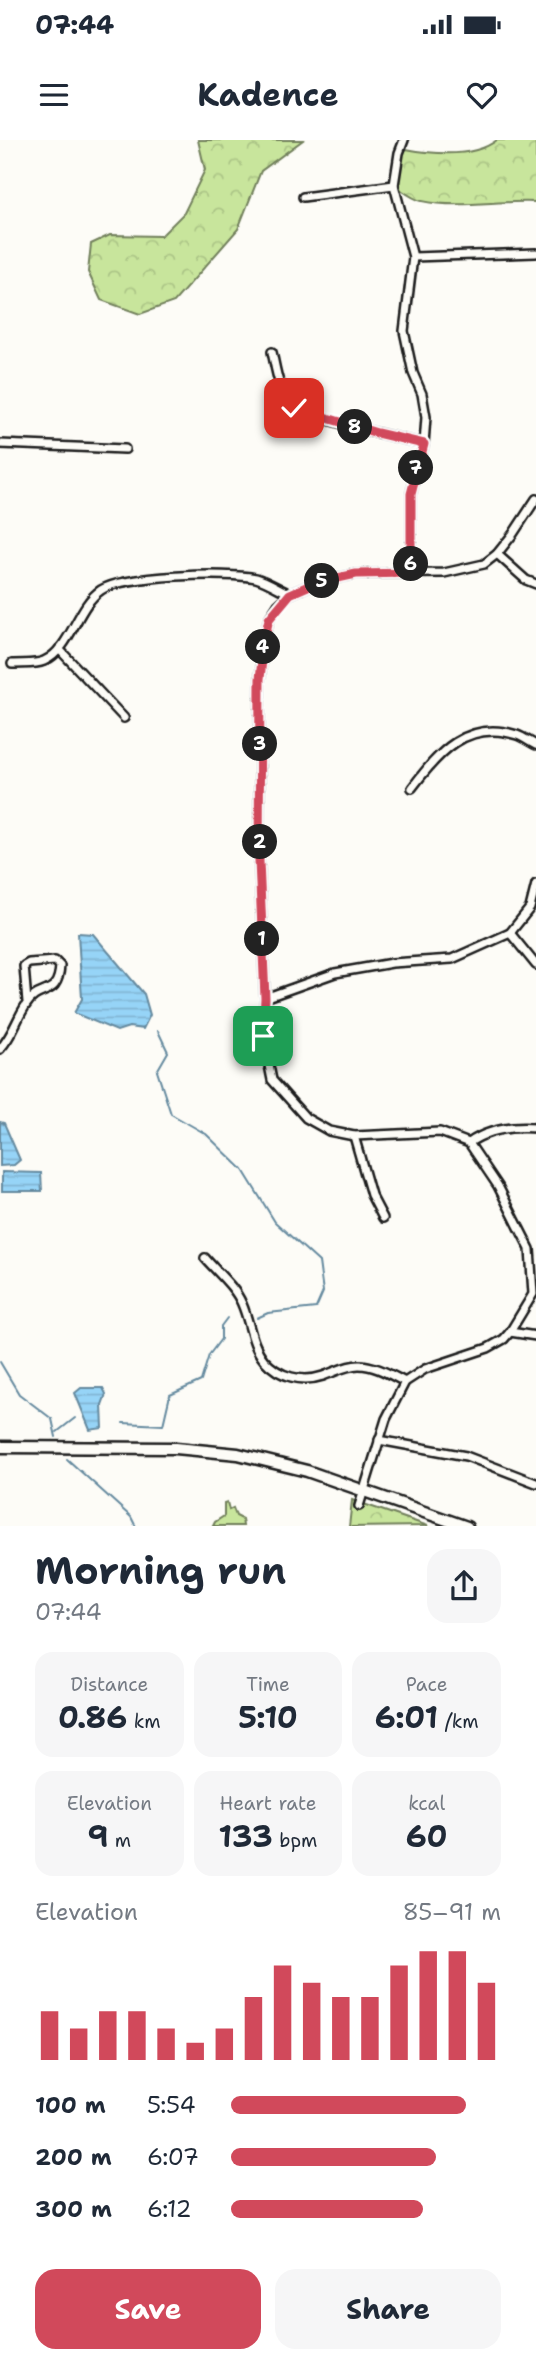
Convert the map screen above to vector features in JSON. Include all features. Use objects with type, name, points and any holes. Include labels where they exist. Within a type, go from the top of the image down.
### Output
[{"type":"main road","points":[[0,1447],[212,1450],[274,1462],[464,1526]]},
{"type":"street","points":[[404,140],[398,153],[394,185],[413,257],[404,331],[426,417],[424,444],[411,494],[411,573]]},
{"type":"street","points":[[303,197],[394,185]]},
{"type":"street","points":[[413,257],[536,253]]},
{"type":"street","points":[[272,352],[281,389],[294,408],[424,444]]},
{"type":"street","points":[[0,444],[125,449]]},
{"type":"street","points":[[359,1506],[379,1440],[395,1398],[405,1382],[425,1369],[488,1348],[510,1332],[533,1294],[530,1249],[498,1186],[469,1143],[440,1132],[354,1136],[329,1131],[306,1118],[272,1080],[263,1036],[265,998],[259,861],[260,679],[264,640],[269,619],[290,594],[315,583],[356,574],[444,573],[484,564],[497,554],[536,499]]},
{"type":"street","points":[[497,554],[526,580],[536,584]]},
{"type":"street","points":[[12,664],[40,662],[59,649],[91,599],[103,588],[184,575],[236,575],[258,579],[290,594]]},
{"type":"street","points":[[59,649],[124,718]]},
{"type":"street","points":[[412,788],[444,750],[463,737],[500,732],[517,735],[536,745]]},
{"type":"street","points":[[265,998],[335,973],[392,962],[452,960],[510,933],[530,908],[536,884]]},
{"type":"street","points":[[510,933],[536,965]]},
{"type":"street","points":[[0,1049],[13,1033],[27,1002],[24,967],[29,963],[55,961],[60,965],[56,985],[27,1002]]},
{"type":"street","points":[[469,1143],[483,1133],[498,1129],[536,1128]]},
{"type":"street","points":[[354,1136],[371,1195],[383,1218]]},
{"type":"street","points":[[205,1258],[236,1293],[255,1346],[274,1369],[288,1377],[304,1380],[346,1367],[368,1366],[405,1382]]},
{"type":"street","points":[[510,1332],[536,1336]]},
{"type":"street","points":[[379,1440],[466,1456],[536,1483]]},
{"type":"green space","points":[[198,140],[303,140],[261,171],[238,229],[174,302],[140,314],[101,300],[88,272],[91,244],[110,235],[161,236],[184,213],[205,170]]},
{"type":"green space","points":[[497,140],[536,140],[536,202],[436,203],[415,198],[394,185],[396,166],[406,149],[441,153],[465,152],[488,146]]},
{"type":"green space","points":[[352,1500],[428,1526],[349,1526]]},
{"type":"green space","points":[[227,1502],[229,1510],[233,1508],[236,1516],[242,1519],[243,1526],[213,1526],[224,1516],[224,1503]]},
{"type":"water","points":[[78,933],[93,934],[144,994],[150,1015],[143,1029],[129,1027],[117,1031],[74,1013],[82,999]]},
{"type":"water","points":[[0,1122],[4,1123],[20,1160],[14,1165],[0,1166]]},
{"type":"water","points":[[2,1172],[41,1173],[42,1191],[2,1191]]},
{"type":"water","points":[[81,1388],[103,1388],[106,1394],[102,1405],[103,1428],[90,1430],[75,1393]]},
{"type":"waterway","points":[[158,1031],[168,1052],[157,1071],[171,1114],[206,1134],[243,1170],[275,1222],[319,1262],[323,1292],[316,1308],[268,1313],[257,1318]]},
{"type":"waterway","points":[[123,1423],[163,1425],[170,1395],[201,1381],[209,1355],[221,1339],[221,1326],[227,1318]]},
{"type":"waterway","points":[[0,1362],[19,1394],[52,1419],[56,1437]]},
{"type":"waterway","points":[[57,1432],[75,1418]]},
{"type":"waterway","points":[[67,1459],[131,1517],[136,1526]]},
{"type":"route","points":[[263,1036],[265,998],[259,861],[260,679],[269,619],[278,605],[290,594],[315,583],[356,574],[411,573],[412,480],[424,444],[294,408]]}]
